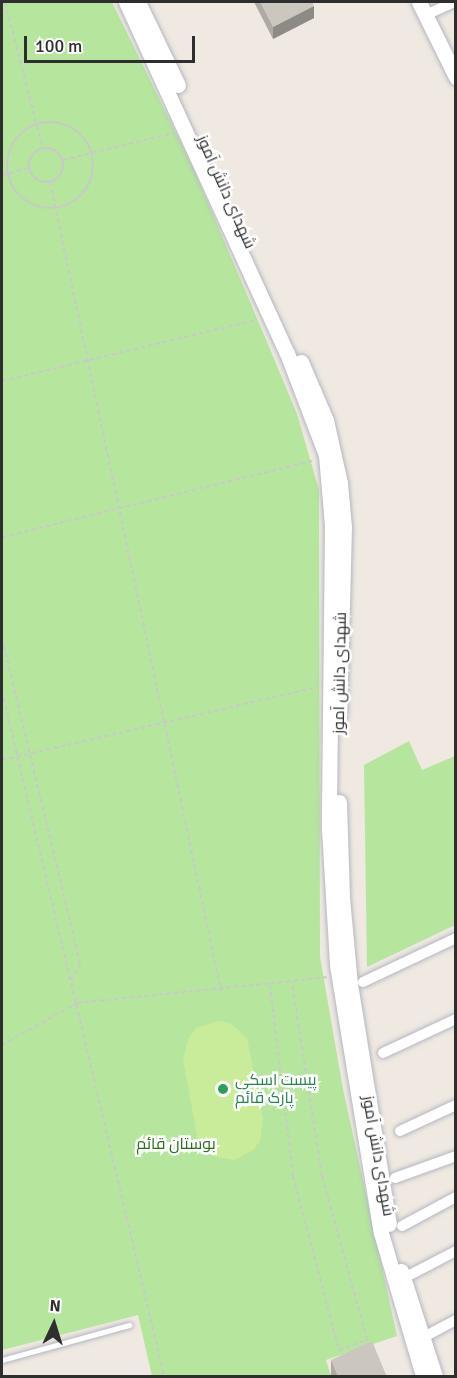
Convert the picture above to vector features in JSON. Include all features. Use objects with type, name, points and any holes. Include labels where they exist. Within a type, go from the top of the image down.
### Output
[{"type":"main road","points":[[126,2],[286,353],[326,455],[332,525],[331,890],[356,1090],[398,1280],[423,1377]]},
{"type":"main road","name":"شهدای دانش آموز","points":[[138,2],[295,347],[326,420],[335,452],[344,527],[338,772],[342,898],[374,1141],[398,1280],[435,1377]]},
{"type":"main road","points":[[423,8],[456,77]]},
{"type":"street","points":[[423,8],[454,2]]},
{"type":"street","points":[[363,982],[456,938]]},
{"type":"street","points":[[383,1053],[456,1020]]},
{"type":"street","points":[[400,1131],[456,1105]]},
{"type":"street","points":[[395,1178],[456,1156]]},
{"type":"street","points":[[402,1226],[456,1197]]},
{"type":"street","points":[[398,1280],[456,1251]]},
{"type":"street","points":[[422,1338],[456,1320]]},
{"type":"lane","points":[[2,1360],[129,1325]]},
{"type":"path","points":[[5,2],[43,149]]},
{"type":"path","points":[[50,122],[76,130],[92,153],[90,182],[82,194],[56,208],[37,206],[20,196],[7,174],[12,143],[36,124],[50,122]]},
{"type":"path","points":[[63,160],[175,133]]},
{"type":"path","points":[[29,168],[34,154],[43,149],[53,150],[63,160]]},
{"type":"path","points":[[29,168],[35,178],[50,182],[60,176],[63,160]]},
{"type":"path","points":[[2,175],[29,168]]},
{"type":"path","points":[[50,182],[221,991]]},
{"type":"path","points":[[2,381],[256,320]]},
{"type":"path","points":[[2,537],[312,461]]},
{"type":"path","points":[[2,638],[80,963],[72,980]]},
{"type":"path","points":[[2,760],[318,687]]},
{"type":"path","points":[[2,691],[164,1377]]},
{"type":"path","points":[[2,1045],[77,1004],[221,991],[327,977]]},
{"type":"path","points":[[270,985],[293,1176],[339,1350],[367,1340],[337,1244],[322,1176],[292,982]]},
{"type":"green space","name":"بوستان قائم","points":[[2,2],[112,2],[194,170],[267,342],[297,414],[319,490],[320,957],[343,1089],[397,1336],[326,1360],[331,1376],[152,1376],[138,1315],[2,1350]]},
{"type":"green space","points":[[409,741],[422,770],[455,756],[455,925],[367,967],[364,765]]},
{"type":"green space","name":"پیست اسکی پارک قائم","points":[[218,1021],[230,1023],[247,1038],[263,1119],[260,1141],[253,1150],[234,1160],[213,1156],[198,1141],[183,1059],[189,1037],[196,1028]]},
{"type":"building","points":[[260,2],[312,2],[314,6],[273,27]]},
{"type":"building","points":[[372,1341],[387,1377],[338,1377],[331,1360]]},
{"type":"place","name":"پیست اسکی پارک قائم","points":[[223,1089]]}]
